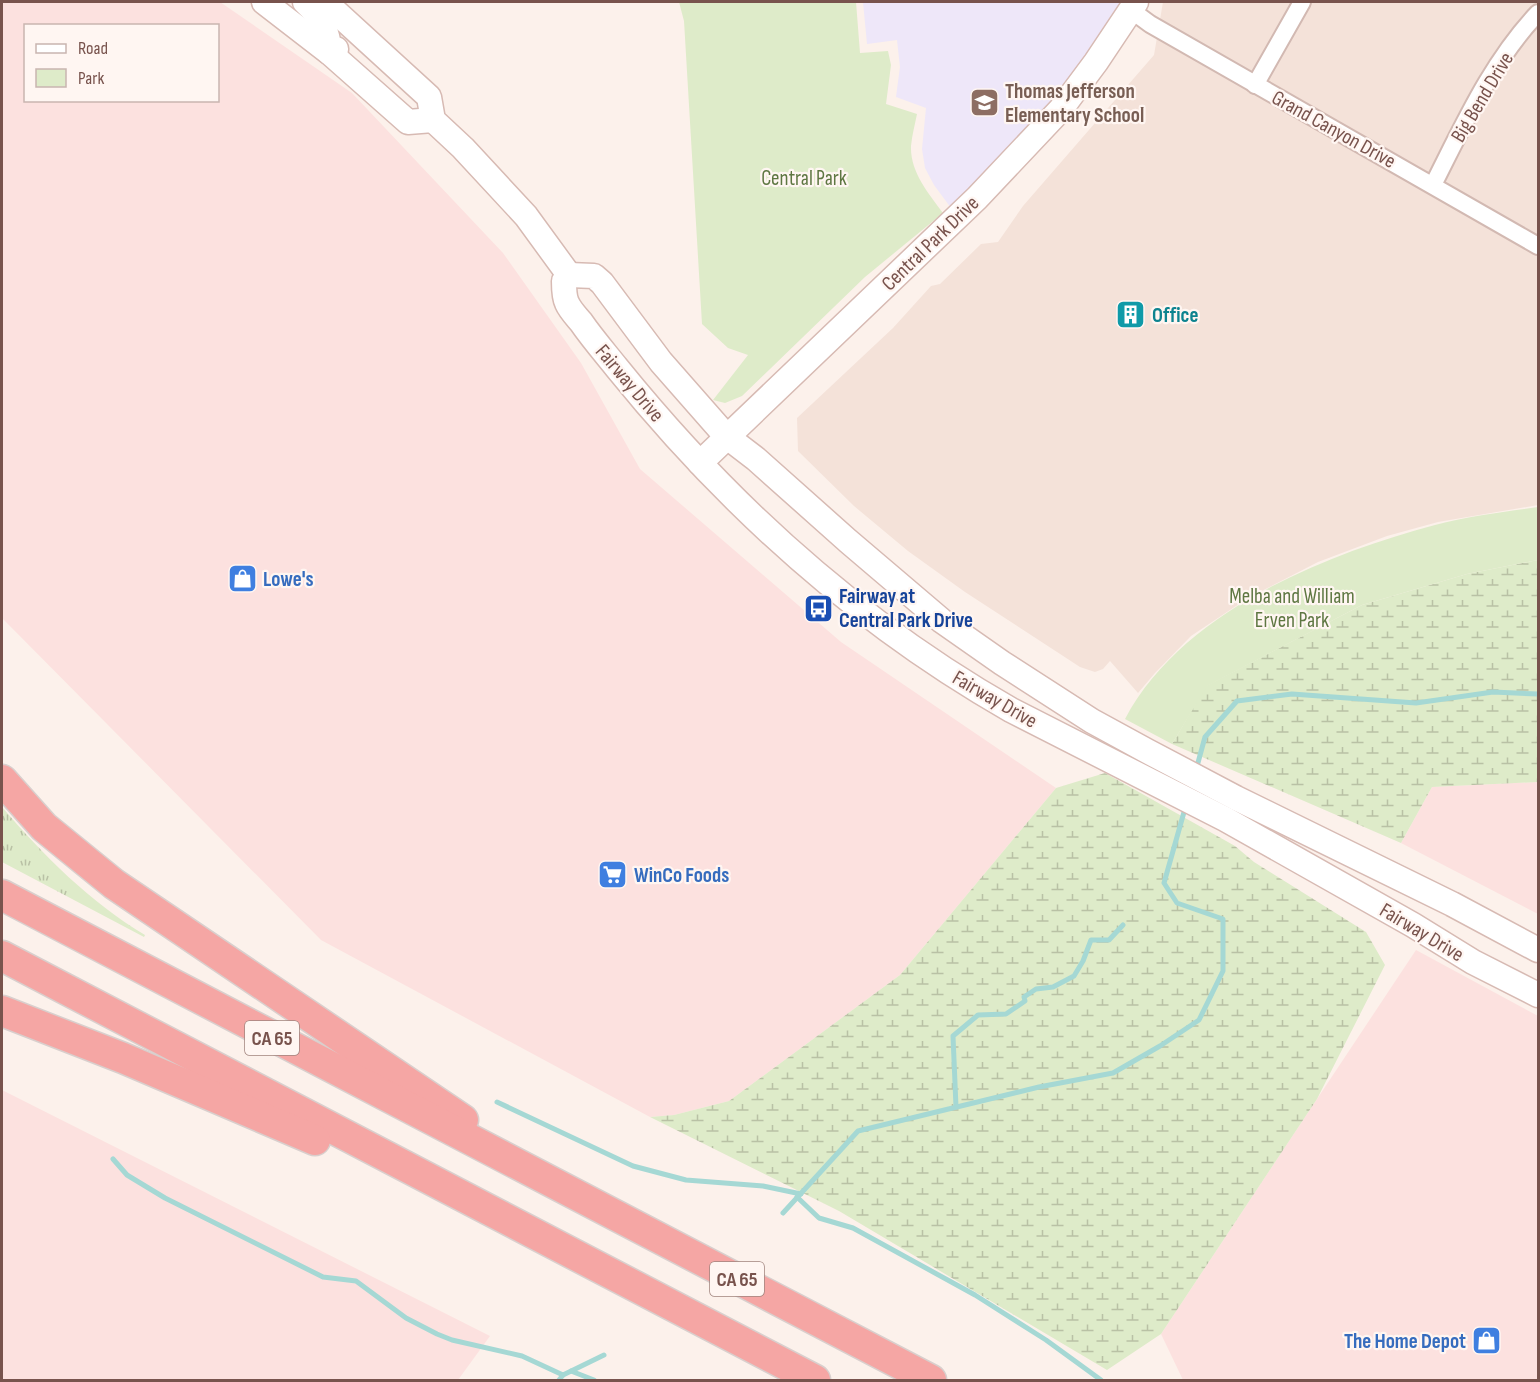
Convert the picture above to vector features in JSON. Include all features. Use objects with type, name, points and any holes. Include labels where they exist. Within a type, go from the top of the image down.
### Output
[{"type":"highway","points":[[2,780],[44,827],[114,884],[439,1103],[544,1179]]},
{"type":"highway","name":"CA 65","points":[[2,896],[931,1380]]},
{"type":"highway","name":"CA 65","points":[[2,956],[815,1380]]},
{"type":"highway","points":[[2,1011],[123,1058],[516,1224]]},
{"type":"main road","points":[[264,2],[330,53],[408,122],[433,120]]},
{"type":"main road","points":[[304,2],[318,14],[328,38],[330,53]]},
{"type":"main road","points":[[326,2],[429,97],[433,120],[464,148],[526,216],[569,274]]},
{"type":"main road","name":"Central Park Drive","points":[[700,463],[1019,155],[1061,109],[1133,6]]},
{"type":"main road","points":[[330,53],[339,47],[356,45],[411,97],[429,97]]},
{"type":"main road","name":"Fairway Drive","points":[[1539,950],[1442,899],[1230,809],[1137,773],[1082,748],[1011,710],[921,654],[828,585],[777,539],[700,463],[623,376],[567,303],[564,281],[569,274],[594,276],[602,283],[661,362],[726,436],[756,459],[942,621],[1056,699],[1148,751],[1230,809],[1413,925],[1473,962],[1539,995]]},
{"type":"street","points":[[1255,85],[1302,2]]},
{"type":"street","name":"Grand Canyon Drive","points":[[1133,6],[1150,24],[1539,246]]},
{"type":"street","name":"Big Bend Drive","points":[[1433,185],[1477,99],[1498,66],[1539,13]]},
{"type":"shaded area","points":[[2,2],[220,2],[352,93],[503,253],[581,363],[640,469],[841,642],[1056,788],[900,975],[729,1101],[674,1115],[650,1117],[321,940],[2,618]]},
{"type":"shaded area","name":"Thomas Jefferson Elementary School","points":[[863,2],[1129,2],[1061,98],[951,208],[925,168],[922,149],[926,108],[896,97],[900,67],[897,40],[867,44]]},
{"type":"shaded area","points":[[1163,2],[1538,2],[1538,505],[1438,522],[1387,536],[1318,562],[1248,598],[1191,636],[1138,693],[1110,661],[1103,669],[1095,672],[1080,667],[965,592],[908,551],[854,506],[798,451],[797,418],[893,328],[931,286],[940,284],[981,244],[998,242],[1023,206],[1154,55]]},
{"type":"shaded area","points":[[1538,782],[1538,914],[1401,843],[1432,787]]},
{"type":"shaded area","points":[[1416,950],[1538,1016],[1538,1380],[1183,1380],[1161,1334]]},
{"type":"shaded area","points":[[2,1090],[490,1336],[458,1380],[2,1380]]},
{"type":"green space","name":"Central Park","points":[[679,2],[856,2],[860,53],[888,51],[891,65],[886,104],[917,114],[911,146],[914,165],[921,182],[943,213],[865,277],[742,396],[725,403],[713,400],[748,355],[728,348],[702,324],[684,21]]},
{"type":"green space","name":"Melba and William Erven Park","points":[[1538,507],[1538,560],[1467,574],[1362,605],[1207,686],[1172,744],[1125,719],[1150,681],[1182,648],[1219,619],[1259,593],[1303,571],[1392,538],[1460,519]]},
{"type":"green space","points":[[1538,560],[1538,782],[1432,787],[1401,843],[1172,744],[1206,686],[1362,605],[1467,574]]},
{"type":"green space","points":[[1105,773],[1235,846],[1254,862],[1366,932],[1385,965],[1317,1099],[1161,1334],[1107,1370],[839,1211],[650,1117],[674,1115],[729,1101],[900,975],[1056,788]]},
{"type":"green space","points":[[2,807],[68,877],[106,908],[145,935],[144,937],[2,862]]},
{"type":"waterway","points":[[1196,770],[1205,737],[1237,701],[1292,694],[1416,703],[1493,692],[1538,694]]},
{"type":"waterway","points":[[783,1213],[858,1131],[1039,1087],[1113,1073],[1199,1020],[1223,971],[1223,919],[1177,903],[1164,883],[1186,805]]},
{"type":"waterway","points":[[956,1107],[953,1036],[978,1015],[1006,1014],[1025,1001],[1024,997],[1036,989],[1053,987],[1074,976],[1091,940],[1109,940],[1123,925]]},
{"type":"waterway","points":[[497,1102],[633,1166],[686,1180],[763,1186],[801,1194]]},
{"type":"waterway","points":[[113,1159],[127,1175],[165,1198],[323,1277],[356,1281],[406,1318],[437,1334],[452,1340],[522,1356],[563,1375]]},
{"type":"waterway","points":[[797,1197],[819,1218],[853,1228],[975,1295],[1046,1340],[1101,1380]]},
{"type":"waterway","points":[[559,1380],[563,1375],[604,1355]]},
{"type":"waterway","points":[[571,1371],[594,1380]]},
{"type":"place","name":"Thomas Jefferson Elementary School","points":[[984,103]]},
{"type":"place","name":"Office","points":[[1131,315]]},
{"type":"place","name":"Lowe's","points":[[242,579]]},
{"type":"place","name":"Fairway at Central Park Drive","points":[[818,608]]},
{"type":"place","name":"WinCo Foods","points":[[613,875]]},
{"type":"place","name":"The Home Depot","points":[[1487,1341]]}]
